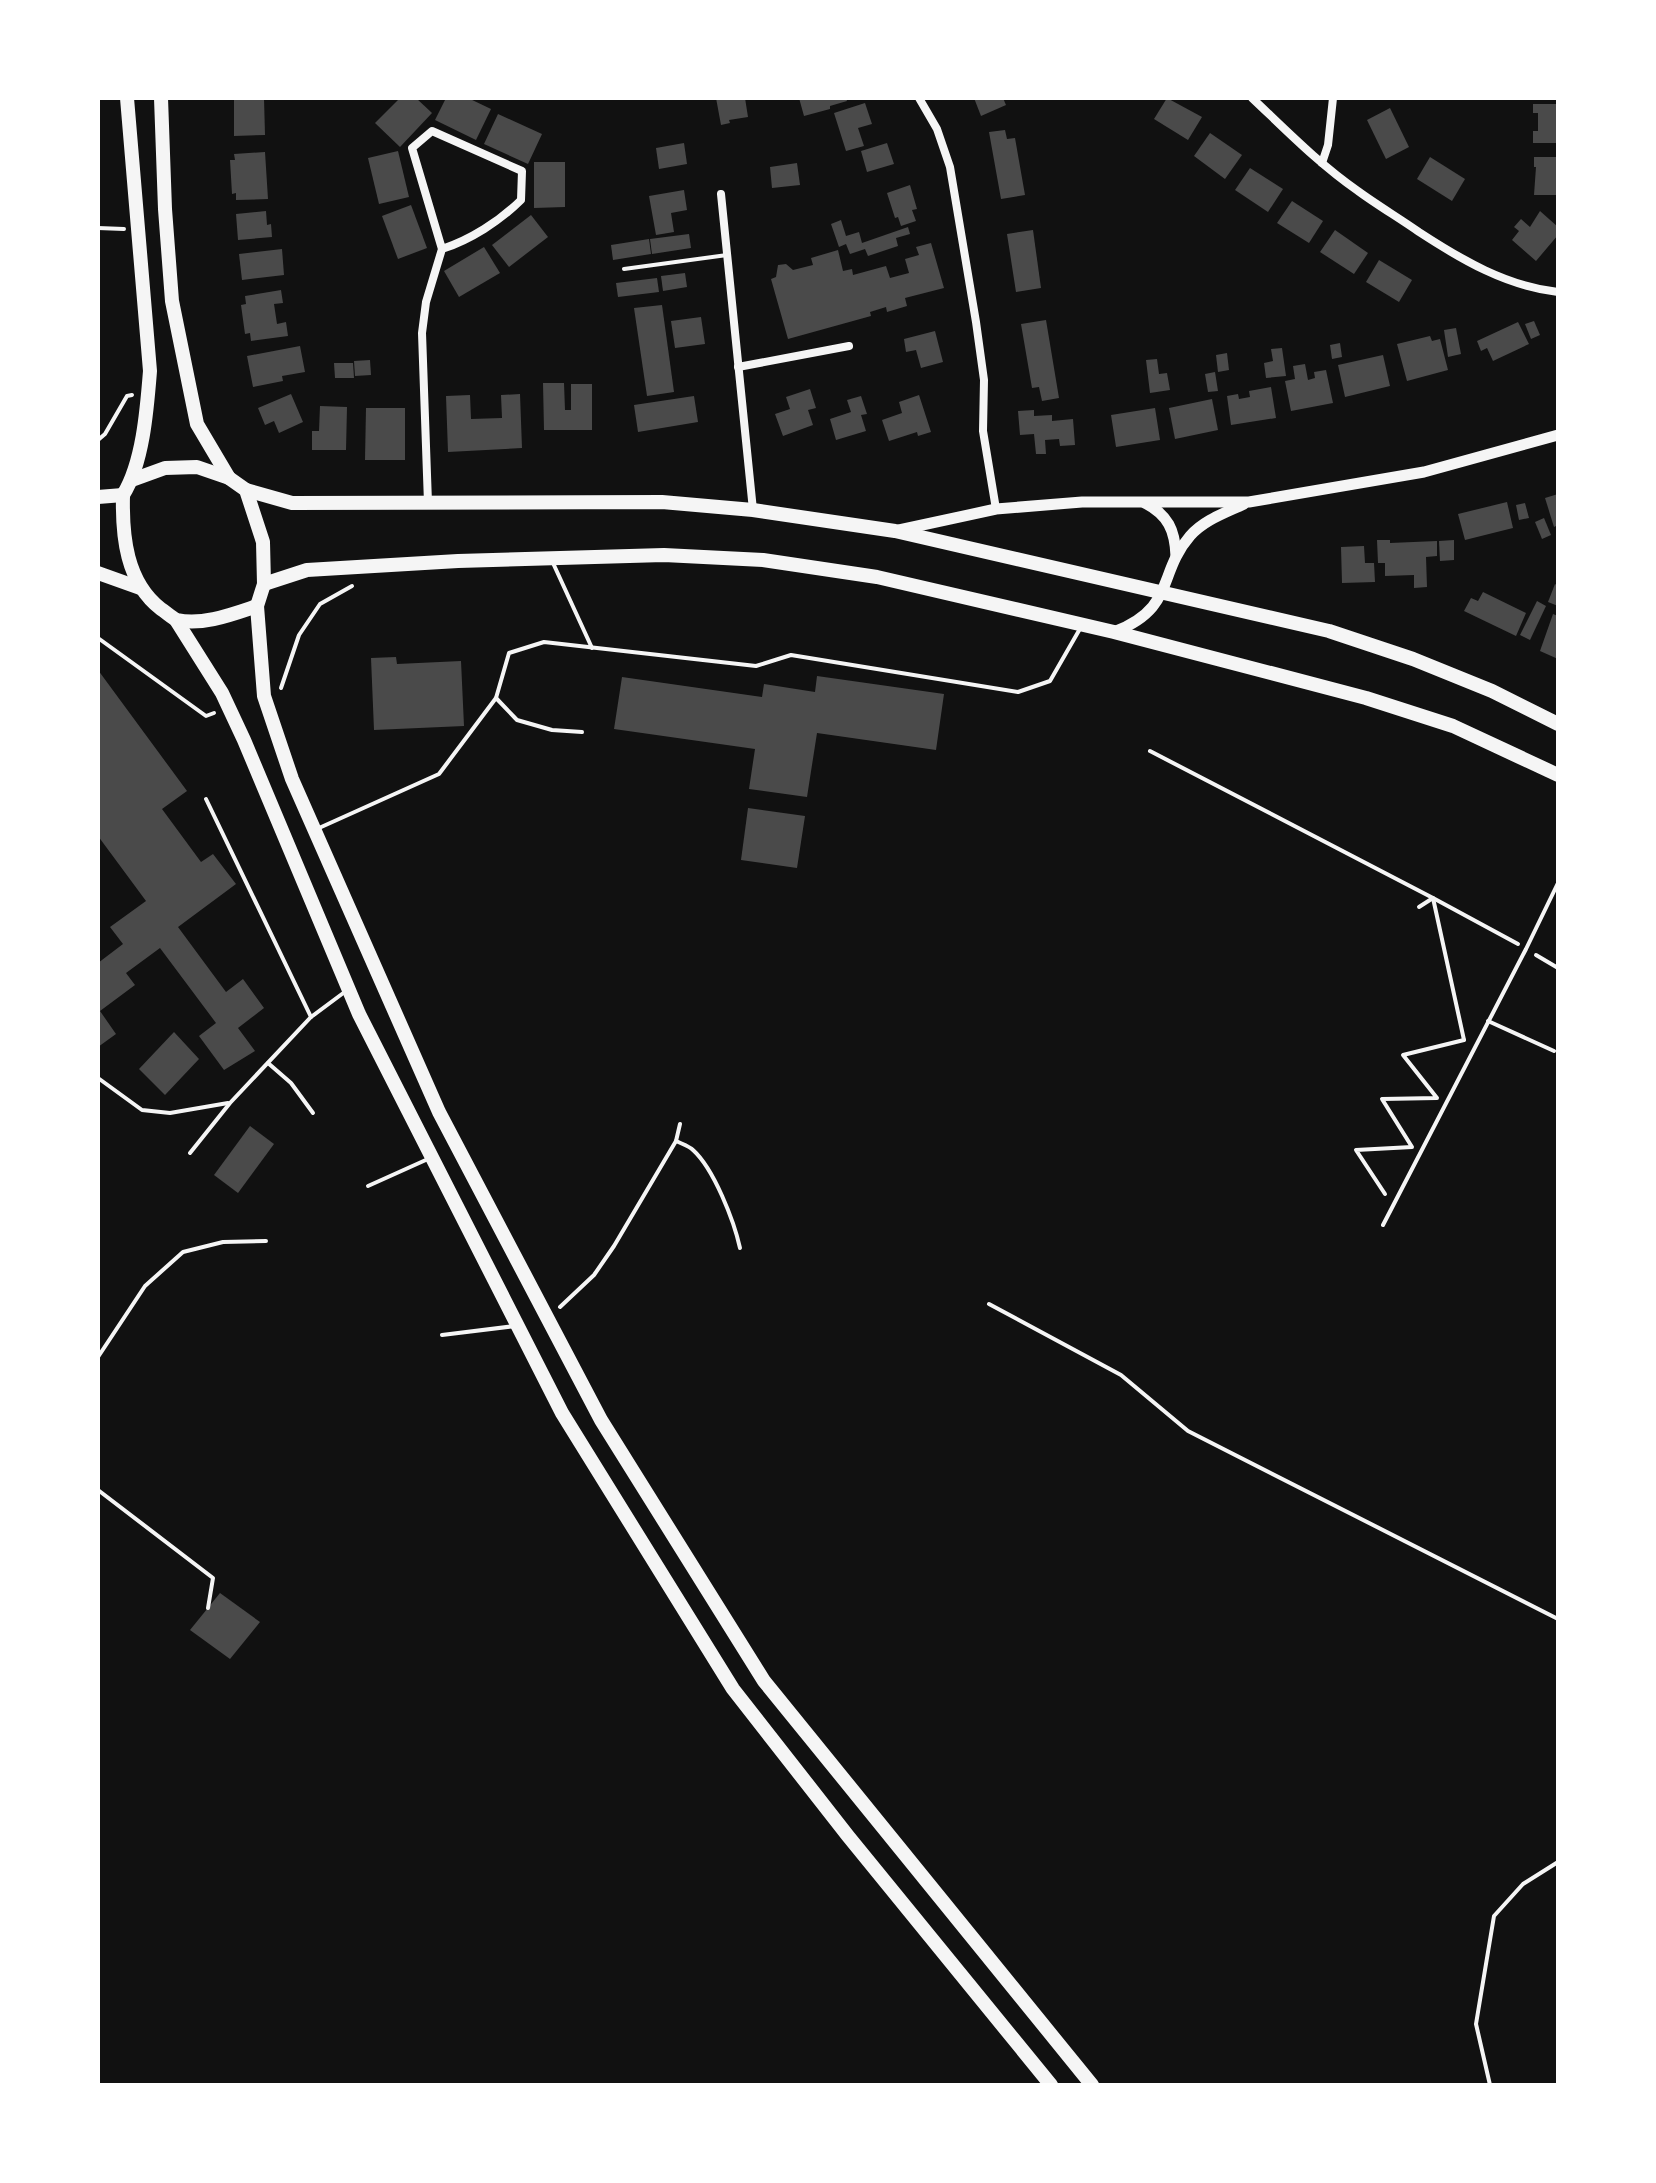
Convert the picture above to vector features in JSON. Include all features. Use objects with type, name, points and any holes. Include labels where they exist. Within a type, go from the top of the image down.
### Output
[{"type":"highway","points":[[127,98],[150,371],[132,480],[123,495],[122,525],[126,550],[140,588]]},
{"type":"highway","points":[[161,98],[172,301],[197,424],[229,478]]},
{"type":"highway","points":[[132,480],[165,468],[197,467],[229,478],[246,490],[292,503],[662,502],[753,510],[895,531],[1329,631],[1399,654],[1492,691],[1558,724]]},
{"type":"highway","points":[[246,490],[263,542],[264,584],[257,606],[264,696],[292,779],[439,1112],[601,1420],[764,1681],[1092,2085]]},
{"type":"highway","points":[[98,497],[123,495]]},
{"type":"highway","points":[[264,584],[318,569],[664,555],[763,560],[877,577],[1114,632],[1366,698],[1453,726],[1558,775]]},
{"type":"highway","points":[[98,573],[140,588],[176,620],[222,693],[359,1014],[516,1326],[562,1413],[733,1689],[1051,2085]]},
{"type":"highway","points":[[176,620],[216,620],[257,606]]},
{"type":"street","points":[[919,98],[937,129],[950,167],[984,380],[983,431],[996,509]]},
{"type":"street","points":[[1252,98],[1357,191],[1462,260],[1535,289],[1558,292]]},
{"type":"street","points":[[1322,163],[1328,145],[1333,98]]},
{"type":"street","points":[[428,504],[422,333],[426,302],[442,249],[412,148],[432,131],[522,171],[521,200],[508,212],[457,244],[442,249]]},
{"type":"street","points":[[721,194],[753,510]]},
{"type":"street","points":[[738,367],[849,346]]},
{"type":"street","points":[[895,531],[996,509],[1082,502],[1249,502],[1424,472],[1558,435]]},
{"type":"street","points":[[1143,502],[1170,522],[1176,543],[1176,561]]},
{"type":"street","points":[[1114,632],[1142,617],[1164,592],[1189,537],[1202,524],[1249,502]]},
{"type":"lane","points":[[624,269],[727,255]]},
{"type":"lane","points":[[551,559],[592,648]]},
{"type":"lane","points":[[315,830],[439,774],[496,698],[509,653],[544,642],[756,666],[791,655],[1018,692],[1050,681],[1082,625]]},
{"type":"lane","points":[[496,698],[517,720],[552,730],[582,732]]},
{"type":"lane","points":[[206,799],[311,1017]]},
{"type":"lane","points":[[1383,1225],[1558,883]]},
{"type":"lane","points":[[190,1153],[230,1103],[311,1017],[350,989]]},
{"type":"lane","points":[[1488,1021],[1554,1051]]},
{"type":"lane","points":[[268,1063],[291,1083],[313,1113]]},
{"type":"lane","points":[[98,1078],[142,1110],[170,1113],[230,1103]]},
{"type":"lane","points":[[368,1186],[432,1158]]},
{"type":"lane","points":[[98,1357],[145,1286],[183,1252],[223,1242],[266,1241]]},
{"type":"lane","points":[[442,1335],[516,1326]]},
{"type":"path","points":[[98,228],[137,230]]},
{"type":"path","points":[[98,440],[105,434],[127,396],[148,393]]},
{"type":"path","points":[[280,691],[299,635],[320,604],[352,586]]},
{"type":"path","points":[[98,638],[206,716]]},
{"type":"path","points":[[1150,751],[1433,898],[1558,968]]},
{"type":"path","points":[[1419,907],[1433,898]]},
{"type":"path","points":[[1433,898],[1464,1040],[1475,1047]]},
{"type":"path","points":[[1393,1206],[1356,1150],[1412,1147],[1382,1099],[1437,1098],[1403,1055],[1464,1040]]},
{"type":"path","points":[[549,1320],[594,1275],[658,1175],[676,1141],[680,1124]]},
{"type":"path","points":[[676,1141],[694,1151],[710,1174],[736,1230],[740,1248]]},
{"type":"path","points":[[989,1304],[1121,1375],[1188,1431],[1558,1619]]},
{"type":"path","points":[[98,1490],[213,1578],[208,1608]]},
{"type":"path","points":[[1490,2085],[1476,2024],[1494,1916],[1523,1884],[1558,1862]]},
{"type":"building","points":[[234,98],[264,98],[265,135],[234,136]]},
{"type":"building","points":[[400,98],[416,98],[432,113],[400,147],[375,123]]},
{"type":"building","points":[[446,98],[468,98],[491,109],[476,140],[435,120]]},
{"type":"building","points":[[716,98],[745,98],[748,117],[729,120],[730,123],[721,125]]},
{"type":"building","points":[[799,98],[846,98],[847,101],[804,116]]},
{"type":"building","points":[[974,98],[1003,98],[1006,105],[981,116]]},
{"type":"building","points":[[1167,98],[1202,117],[1188,140],[1154,119]]},
{"type":"building","points":[[865,103],[872,124],[858,128],[864,146],[846,151],[834,113]]},
{"type":"building","points":[[1533,104],[1558,104],[1558,143],[1533,143],[1533,131],[1538,131],[1538,113],[1533,113]]},
{"type":"building","points":[[1390,108],[1409,147],[1386,159],[1367,120]]},
{"type":"building","points":[[498,114],[542,134],[528,164],[484,144]]},
{"type":"building","points":[[1005,130],[1007,139],[1015,138],[1025,195],[1001,199],[989,132]]},
{"type":"building","points":[[1210,133],[1242,155],[1225,179],[1194,156]]},
{"type":"building","points":[[684,143],[687,164],[659,169],[656,148]]},
{"type":"building","points":[[887,143],[894,164],[867,172],[861,151]]},
{"type":"building","points":[[398,151],[409,197],[379,204],[368,158]]},
{"type":"building","points":[[265,152],[268,199],[236,200],[236,193],[232,194],[230,160],[235,160],[234,154]]},
{"type":"building","points":[[1430,157],[1465,179],[1452,201],[1417,179]]},
{"type":"building","points":[[1534,157],[1558,157],[1558,195],[1534,195]]},
{"type":"building","points":[[534,162],[565,162],[565,207],[534,208]]},
{"type":"building","points":[[797,163],[800,185],[772,188],[770,167]]},
{"type":"building","points":[[1250,168],[1283,189],[1268,212],[1235,190]]},
{"type":"building","points":[[910,185],[917,209],[912,210],[916,221],[901,226],[887,193]]},
{"type":"building","points":[[684,190],[687,210],[671,213],[674,232],[656,235],[649,196]]},
{"type":"building","points":[[1292,201],[1323,221],[1309,243],[1277,223]]},
{"type":"building","points":[[411,205],[427,248],[398,259],[382,216]]},
{"type":"building","points":[[266,211],[272,237],[238,240],[236,214]]},
{"type":"building","points":[[1540,211],[1558,227],[1558,235],[1536,261],[1512,240],[1519,231],[1514,227],[1521,219],[1530,227]]},
{"type":"building","points":[[531,215],[548,237],[509,267],[492,245]]},
{"type":"building","points":[[841,220],[846,236],[859,232],[862,243],[908,227],[910,234],[896,238],[898,246],[868,256],[865,249],[850,254],[846,244],[839,247],[831,224]]},
{"type":"building","points":[[1033,230],[1041,288],[1016,292],[1007,234]]},
{"type":"building","points":[[1335,230],[1368,253],[1354,274],[1320,252]]},
{"type":"building","points":[[689,234],[691,248],[652,254],[650,239]]},
{"type":"building","points":[[649,239],[651,254],[613,260],[611,245]]},
{"type":"building","points":[[931,243],[944,288],[905,298],[907,306],[887,312],[886,307],[870,312],[871,316],[788,339],[771,279],[776,277],[778,265],[786,264],[793,270],[813,265],[811,258],[838,250],[843,271],[852,269],[853,275],[886,266],[890,278],[909,273],[905,259],[919,255],[916,247]]},
{"type":"building","points":[[484,247],[500,273],[459,297],[444,271]]},
{"type":"building","points":[[282,249],[284,275],[242,280],[239,254]]},
{"type":"building","points":[[1379,260],[1412,280],[1399,302],[1366,282]]},
{"type":"building","points":[[685,273],[687,287],[663,291],[661,276]]},
{"type":"building","points":[[657,278],[659,292],[618,297],[616,283]]},
{"type":"building","points":[[281,290],[283,303],[274,304],[277,324],[286,322],[288,336],[251,341],[250,333],[245,334],[241,305],[246,304],[245,296]]},
{"type":"building","points":[[662,305],[674,392],[647,396],[634,308]]},
{"type":"building","points":[[701,317],[705,344],[675,348],[671,321]]},
{"type":"building","points":[[1046,320],[1059,398],[1042,401],[1039,387],[1032,388],[1021,324]]},
{"type":"building","points":[[1534,321],[1540,335],[1531,339],[1525,324]]},
{"type":"building","points":[[1518,322],[1529,344],[1493,361],[1487,348],[1481,351],[1477,341]]},
{"type":"building","points":[[1456,328],[1461,354],[1448,357],[1444,330]]},
{"type":"building","points":[[935,331],[943,362],[921,368],[916,350],[906,352],[904,339]]},
{"type":"building","points":[[1430,336],[1432,341],[1440,339],[1448,370],[1407,381],[1397,344]]},
{"type":"building","points":[[1340,343],[1342,357],[1332,359],[1330,345]]},
{"type":"building","points":[[300,346],[305,372],[282,376],[283,381],[253,387],[247,356]]},
{"type":"building","points":[[1282,348],[1286,376],[1266,378],[1264,363],[1273,361],[1271,349]]},
{"type":"building","points":[[1227,353],[1229,370],[1218,372],[1216,355]]},
{"type":"building","points":[[1383,355],[1390,386],[1345,397],[1338,365]]},
{"type":"building","points":[[1157,359],[1159,374],[1167,373],[1170,390],[1150,393],[1146,360]]},
{"type":"building","points":[[370,360],[371,375],[355,376],[354,361]]},
{"type":"building","points":[[334,363],[353,363],[354,378],[335,378]]},
{"type":"building","points":[[1305,364],[1308,380],[1315,378],[1314,372],[1326,370],[1333,403],[1291,411],[1285,381],[1295,379],[1293,366]]},
{"type":"building","points":[[1215,372],[1218,391],[1208,392],[1205,374]]},
{"type":"building","points":[[543,383],[564,383],[565,410],[571,410],[571,384],[592,384],[592,430],[544,430]]},
{"type":"building","points":[[1271,387],[1276,418],[1231,425],[1227,396],[1238,394],[1239,399],[1250,397],[1249,391]]},
{"type":"building","points":[[810,389],[816,408],[808,410],[813,425],[783,436],[775,414],[790,409],[786,397]]},
{"type":"building","points":[[291,394],[303,422],[279,433],[274,421],[265,425],[258,408]]},
{"type":"building","points":[[520,394],[522,448],[448,452],[446,396],[470,395],[471,419],[502,418],[501,395]]},
{"type":"building","points":[[919,395],[931,432],[918,436],[917,432],[889,441],[882,420],[902,413],[899,402]]},
{"type":"building","points":[[694,396],[698,422],[638,432],[634,405]]},
{"type":"building","points":[[861,396],[867,414],[861,415],[866,431],[836,440],[830,419],[851,412],[847,400]]},
{"type":"building","points":[[1212,399],[1218,430],[1175,439],[1169,408]]},
{"type":"building","points":[[320,406],[347,407],[346,450],[312,450],[312,431],[319,431]]},
{"type":"building","points":[[366,408],[405,408],[405,460],[365,460]]},
{"type":"building","points":[[1155,408],[1160,440],[1116,447],[1111,415]]},
{"type":"building","points":[[1034,410],[1034,416],[1052,415],[1052,421],[1073,419],[1075,445],[1060,446],[1059,439],[1045,440],[1046,454],[1036,454],[1034,434],[1020,435],[1018,411]]},
{"type":"building","points":[[1558,494],[1558,525],[1554,527],[1545,498]]},
{"type":"building","points":[[1507,502],[1513,528],[1465,540],[1458,514]]},
{"type":"building","points":[[1525,503],[1529,518],[1519,520],[1516,505]]},
{"type":"building","points":[[1544,518],[1551,535],[1542,539],[1535,522]]},
{"type":"building","points":[[1377,540],[1390,540],[1390,543],[1437,541],[1437,556],[1426,557],[1427,587],[1414,588],[1414,575],[1385,576],[1385,563],[1378,563]]},
{"type":"building","points":[[1454,540],[1454,560],[1440,561],[1439,541]]},
{"type":"building","points":[[1364,546],[1365,563],[1374,563],[1375,582],[1342,583],[1341,547]]},
{"type":"building","points":[[1555,584],[1558,586],[1558,606],[1548,602]]},
{"type":"building","points":[[1483,592],[1526,613],[1516,636],[1464,611],[1471,598],[1478,601]]},
{"type":"building","points":[[1537,601],[1546,606],[1530,640],[1520,635]]},
{"type":"building","points":[[1553,614],[1558,616],[1558,659],[1540,651]]},
{"type":"building","points":[[396,657],[397,664],[461,661],[464,726],[374,730],[371,658]]},
{"type":"building","points":[[98,670],[187,791],[162,809],[201,862],[213,854],[236,884],[178,927],[226,992],[243,979],[264,1008],[238,1028],[255,1051],[224,1070],[199,1036],[216,1023],[160,948],[126,973],[135,985],[100,1011],[116,1034],[98,1047],[98,963],[123,944],[110,927],[146,901],[98,836]]},
{"type":"building","points":[[817,676],[944,694],[936,750],[817,733],[807,797],[749,789],[755,749],[614,729],[622,677],[762,697],[764,684],[815,692]]},
{"type":"building","points":[[748,808],[805,816],[797,868],[741,860]]},
{"type":"building","points":[[174,1032],[199,1059],[165,1095],[139,1069]]},
{"type":"building","points":[[250,1126],[274,1144],[238,1193],[214,1175]]},
{"type":"building","points":[[220,1593],[260,1622],[230,1659],[190,1630]]}]
